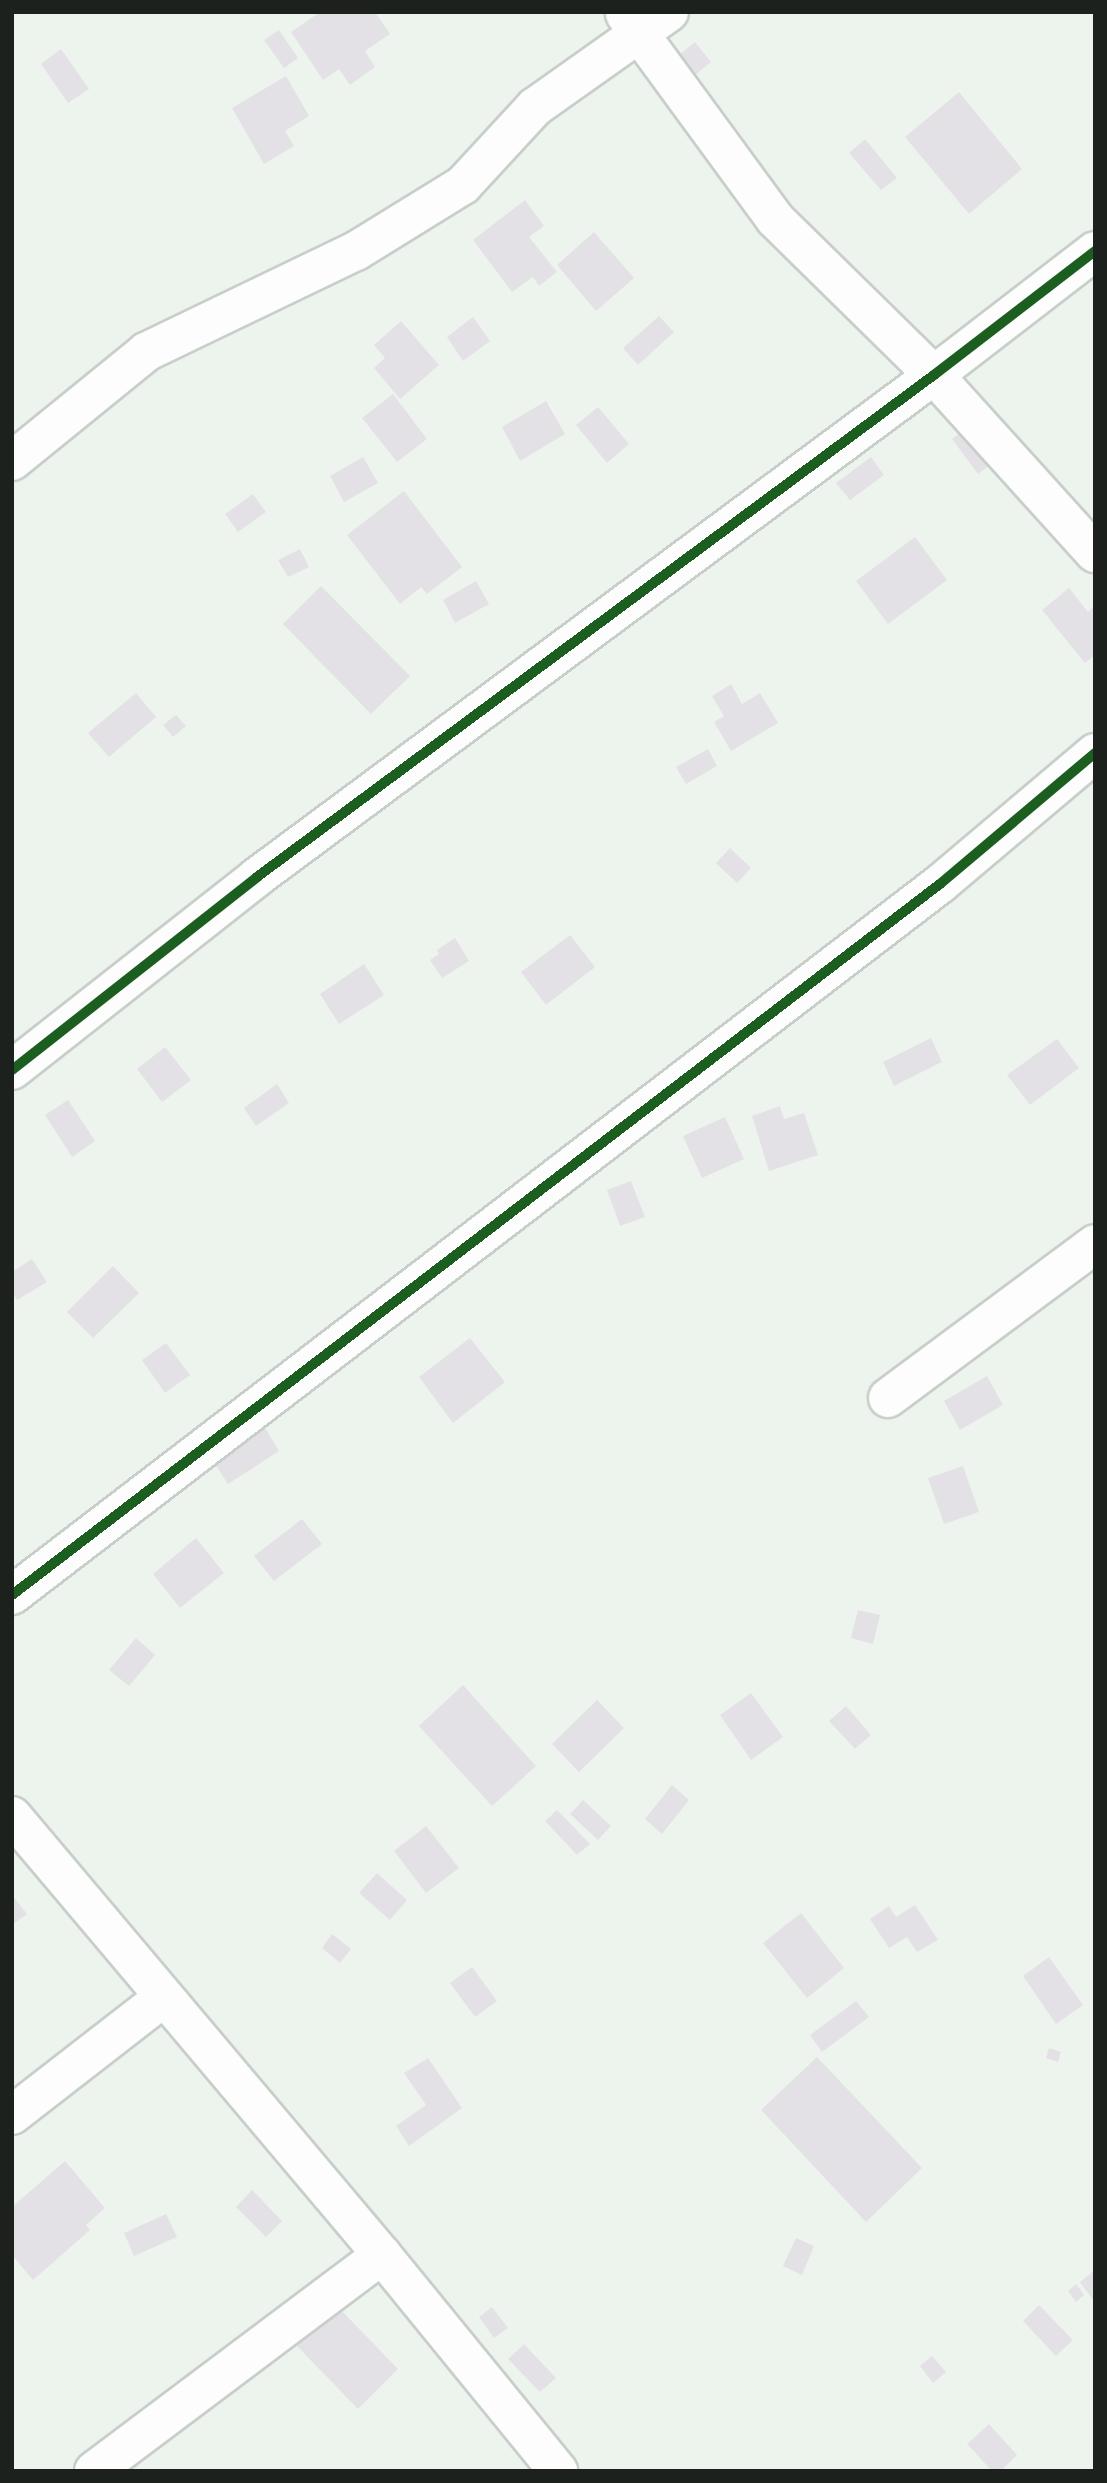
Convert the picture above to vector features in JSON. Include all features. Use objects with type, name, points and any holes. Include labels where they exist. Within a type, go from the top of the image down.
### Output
[{"type":"street","points":[[12,461],[146,352],[356,251],[463,185],[535,107],[644,19],[775,219],[934,375],[1095,553]]},
{"type":"street","points":[[12,1070],[257,877],[934,375],[1095,251]]},
{"type":"street","points":[[12,1595],[940,884],[1095,753]]},
{"type":"street","points":[[888,1398],[1095,1244]]},
{"type":"street","points":[[12,1816],[382,2255],[558,2471]]},
{"type":"street","points":[[12,2115],[164,1997]]},
{"type":"street","points":[[94,2471],[382,2255]]},
{"type":"building","points":[[320,12],[375,12],[390,34],[365,51],[375,67],[350,85],[339,69],[323,80],[291,32]]},
{"type":"building","points":[[279,30],[298,58],[284,68],[264,40]]},
{"type":"building","points":[[695,42],[711,62],[694,76],[678,56]]},
{"type":"building","points":[[61,49],[89,89],[68,103],[41,64]]},
{"type":"building","points":[[286,76],[309,116],[285,131],[294,146],[264,164],[232,108]]},
{"type":"building","points":[[959,92],[1022,169],[969,214],[905,137]]},
{"type":"building","points":[[865,139],[897,178],[881,190],[849,153]]},
{"type":"building","points":[[525,200],[544,226],[529,237],[557,272],[539,286],[533,277],[512,292],[473,240]]},
{"type":"building","points":[[594,232],[634,278],[596,311],[557,265]]},
{"type":"building","points":[[659,316],[674,332],[638,365],[623,348]]},
{"type":"building","points":[[473,317],[490,341],[463,361],[447,337]]},
{"type":"building","points":[[401,321],[439,365],[400,399],[374,368],[385,358],[374,345]]},
{"type":"building","points":[[393,394],[427,439],[397,462],[362,418]]},
{"type":"building","points":[[546,401],[565,434],[520,461],[502,427]]},
{"type":"building","points":[[598,407],[629,444],[607,463],[576,425]]},
{"type":"building","points":[[973,423],[999,458],[978,474],[952,439]]},
{"type":"building","points":[[363,457],[378,483],[344,502],[330,476]]},
{"type":"building","points":[[871,457],[884,475],[850,500],[836,483]]},
{"type":"building","points":[[404,491],[462,567],[427,594],[421,587],[400,604],[347,535]]},
{"type":"building","points":[[253,494],[266,512],[238,532],[225,514]]},
{"type":"building","points":[[915,537],[947,580],[888,624],[856,581]]},
{"type":"building","points":[[300,549],[309,567],[288,577],[278,560]]},
{"type":"building","points":[[476,581],[489,604],[455,623],[443,600]]},
{"type":"building","points":[[321,586],[410,676],[371,714],[283,624]]},
{"type":"building","points":[[1069,588],[1088,612],[1095,606],[1095,655],[1085,663],[1042,610]]},
{"type":"building","points":[[731,684],[742,704],[760,693],[778,723],[731,751],[714,722],[724,716],[712,696]]},
{"type":"building","points":[[136,693],[156,717],[109,757],[88,733]]},
{"type":"building","points":[[176,715],[186,726],[173,737],[163,725]]},
{"type":"building","points":[[708,749],[717,766],[686,784],[676,767]]},
{"type":"building","points":[[730,848],[751,868],[737,883],[716,863]]},
{"type":"building","points":[[570,935],[595,967],[546,1005],[521,972]]},
{"type":"building","points":[[455,938],[469,961],[442,978],[430,960],[439,954],[437,950]]},
{"type":"building","points":[[364,964],[384,995],[339,1024],[320,994]]},
{"type":"building","points":[[931,1038],[942,1062],[894,1086],[883,1062]]},
{"type":"building","points":[[1057,1039],[1079,1068],[1030,1105],[1007,1075]]},
{"type":"building","points":[[165,1047],[191,1080],[162,1102],[137,1069]]},
{"type":"building","points":[[277,1084],[289,1103],[256,1126],[244,1108]]},
{"type":"building","points":[[68,1100],[95,1141],[72,1157],[45,1115]]},
{"type":"building","points":[[780,1106],[784,1119],[804,1113],[818,1155],[769,1171],[752,1116]]},
{"type":"building","points":[[725,1117],[744,1159],[702,1178],[683,1136]]},
{"type":"building","points":[[631,1181],[645,1217],[620,1226],[607,1190]]},
{"type":"building","points":[[32,1259],[47,1282],[17,1300],[12,1292],[12,1272]]},
{"type":"building","points":[[113,1266],[139,1293],[93,1338],[67,1312]]},
{"type":"building","points":[[470,1338],[505,1382],[453,1423],[419,1377]]},
{"type":"building","points":[[166,1343],[190,1375],[165,1393],[142,1360]]},
{"type":"building","points":[[987,1376],[1003,1405],[960,1430],[944,1401]]},
{"type":"building","points":[[259,1418],[279,1451],[228,1484],[208,1453]]},
{"type":"building","points":[[963,1466],[979,1512],[944,1524],[928,1478]]},
{"type":"building","points":[[302,1519],[322,1544],[274,1581],[254,1556]]},
{"type":"building","points":[[196,1538],[224,1573],[180,1608],[153,1574]]},
{"type":"building","points":[[858,1610],[880,1615],[873,1644],[851,1638]]},
{"type":"building","points":[[136,1638],[155,1655],[129,1686],[109,1670]]},
{"type":"building","points":[[463,1685],[536,1766],[492,1806],[419,1726]]},
{"type":"building","points":[[751,1693],[783,1737],[751,1760],[720,1715]]},
{"type":"building","points":[[597,1700],[624,1728],[579,1772],[552,1744]]},
{"type":"building","points":[[846,1706],[871,1735],[855,1749],[829,1721]]},
{"type":"building","points":[[672,1785],[689,1800],[662,1834],[645,1819]]},
{"type":"building","points":[[583,1800],[611,1826],[598,1840],[570,1814]]},
{"type":"building","points":[[557,1810],[590,1844],[577,1855],[545,1821]]},
{"type":"building","points":[[426,1826],[459,1868],[426,1893],[394,1851]]},
{"type":"building","points":[[377,1873],[407,1900],[390,1920],[359,1893]]},
{"type":"building","points":[[12,1895],[27,1914],[12,1925]]},
{"type":"building","points":[[915,1905],[938,1940],[917,1952],[907,1937],[889,1948],[870,1919],[889,1906],[896,1917]]},
{"type":"building","points":[[801,1913],[844,1968],[807,1998],[763,1943]]},
{"type":"building","points":[[332,1934],[351,1949],[340,1963],[322,1948]]},
{"type":"building","points":[[1049,1957],[1083,2005],[1056,2024],[1023,1976]]},
{"type":"building","points":[[472,1967],[497,2001],[475,2017],[450,1983]]},
{"type":"building","points":[[856,2001],[869,2017],[822,2052],[810,2035]]},
{"type":"building","points":[[1049,2048],[1061,2052],[1058,2062],[1046,2058]]},
{"type":"building","points":[[817,2057],[922,2168],[866,2222],[761,2110]]},
{"type":"building","points":[[428,2058],[462,2108],[409,2146],[396,2126],[426,2105],[404,2073]]},
{"type":"building","points":[[65,2161],[105,2208],[86,2225],[90,2230],[33,2280],[12,2255],[12,2207]]},
{"type":"building","points":[[252,2190],[282,2221],[266,2237],[236,2207]]},
{"type":"building","points":[[166,2214],[177,2237],[134,2256],[124,2233]]},
{"type":"building","points":[[796,2238],[814,2246],[802,2275],[783,2266]]},
{"type":"building","points":[[1095,2270],[1095,2298],[1093,2300],[1080,2282]]},
{"type":"building","points":[[1076,2284],[1084,2295],[1076,2302],[1068,2291]]},
{"type":"building","points":[[1039,2305],[1073,2340],[1056,2356],[1023,2321]]},
{"type":"building","points":[[338,2307],[398,2369],[358,2409],[297,2346]]},
{"type":"building","points":[[492,2307],[508,2328],[494,2338],[479,2317]]},
{"type":"building","points":[[524,2344],[556,2378],[540,2392],[508,2359]]},
{"type":"building","points":[[932,2356],[946,2372],[933,2383],[920,2366]]},
{"type":"building","points":[[989,2424],[1017,2455],[1001,2471],[992,2471],[967,2444]]},
{"type":"cycle path","points":[[12,1070],[257,877],[934,375],[1095,251]]},
{"type":"cycle path","points":[[12,1595],[940,884],[1095,753]]}]
